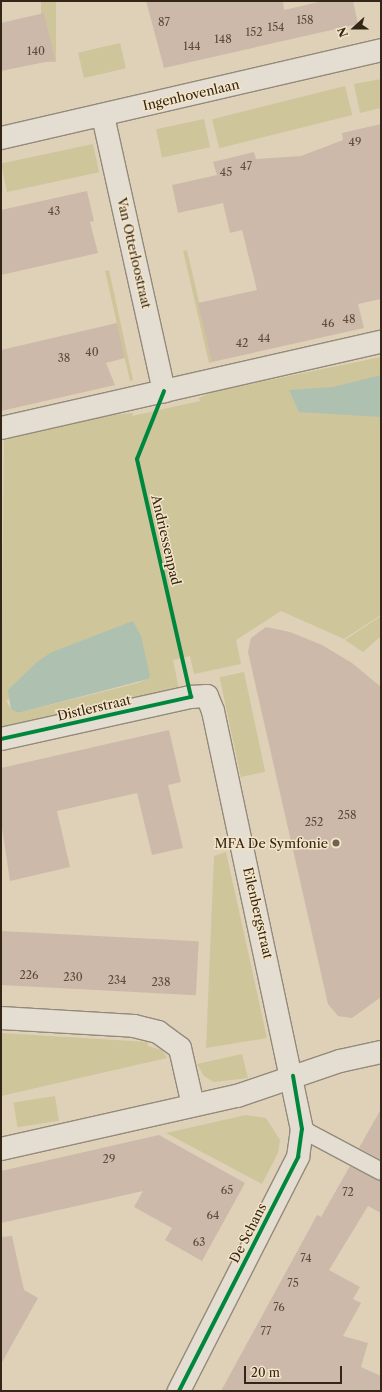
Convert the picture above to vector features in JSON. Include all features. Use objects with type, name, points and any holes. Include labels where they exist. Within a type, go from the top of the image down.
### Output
[{"type":"street","name":"Ingenhovenlaan","points":[[1,138],[103,116],[381,50]]},
{"type":"street","name":"Van Otterloostraat","points":[[103,116],[164,391]]},
{"type":"street","points":[[1,428],[381,342]]},
{"type":"street","name":"Eilenbergstraat","points":[[191,697],[207,696],[213,711],[293,1076]]},
{"type":"street","name":"Distlerstraat","points":[[1,739],[191,697]]},
{"type":"street","points":[[1,1018],[134,1026],[158,1032],[180,1048],[193,1105]]},
{"type":"street","points":[[1,1149],[193,1105],[381,1052]]},
{"type":"street","name":"De Schans","points":[[179,1391],[298,1157],[302,1129],[293,1076]]},
{"type":"lane","points":[[302,1129],[381,1171]]},
{"type":"shaded area","points":[[41,1],[56,1],[56,62],[41,62]]},
{"type":"shaded area","points":[[120,43],[126,68],[84,78],[78,53]]},
{"type":"shaded area","points":[[381,79],[381,108],[360,113],[354,84]]},
{"type":"shaded area","points":[[345,86],[352,115],[219,148],[212,119]]},
{"type":"shaded area","points":[[204,119],[210,147],[162,158],[156,129]]},
{"type":"shaded area","points":[[93,144],[99,172],[7,192],[1,164]]},
{"type":"shaded area","points":[[187,250],[213,362],[209,363],[183,251]]},
{"type":"shaded area","points":[[109,270],[133,380],[130,381],[105,271]]},
{"type":"shaded area","points":[[381,357],[381,615],[344,639],[281,611],[236,640],[241,664],[194,674],[190,656],[173,660],[179,689],[1,729],[4,440],[112,415],[133,413],[132,416],[200,401],[199,398],[212,392]],"holes":[[[148,666],[148,679],[138,683],[18,713],[11,709],[6,700]]]},
{"type":"shaded area","points":[[381,375],[381,417],[299,412],[289,390],[333,387]]},
{"type":"shaded area","points":[[381,616],[381,636],[363,652],[345,640]]},
{"type":"shaded area","points":[[133,621],[141,636],[150,676],[148,679],[18,713],[11,709],[8,690],[37,662],[52,652]]},
{"type":"shaded area","points":[[244,672],[265,772],[241,777],[220,677]]},
{"type":"shaded area","points":[[226,852],[267,1038],[206,1048],[214,856]]},
{"type":"shaded area","points":[[1,1033],[148,1042],[148,1046],[162,1050],[167,1058],[1,1096]]},
{"type":"shaded area","points":[[242,1054],[248,1078],[214,1082],[204,1076],[197,1064]]},
{"type":"shaded area","points":[[55,1096],[59,1121],[17,1127],[14,1103]]},
{"type":"shaded area","points":[[246,1115],[266,1118],[280,1140],[278,1153],[262,1184],[166,1133]]},
{"type":"building","points":[[146,1],[283,1],[284,10],[323,1],[353,1],[358,24],[164,68]]},
{"type":"building","points":[[44,13],[55,60],[1,71],[1,23]]},
{"type":"building","points":[[381,124],[381,299],[358,304],[364,328],[212,362],[198,303],[257,290],[242,230],[230,233],[223,203],[178,213],[172,185],[217,175],[213,162],[254,152],[256,159],[301,156],[343,140],[342,133]]},
{"type":"building","points":[[87,191],[94,221],[90,222],[98,253],[1,275],[1,210]]},
{"type":"building","points":[[117,323],[125,358],[106,363],[115,385],[1,411],[1,350]]},
{"type":"building","name":"MFA De Symfonie","points":[[266,627],[290,632],[322,645],[352,663],[381,687],[381,997],[352,1018],[338,1016],[328,1004],[248,652],[251,638]]},
{"type":"building","points":[[169,730],[181,782],[168,785],[183,848],[152,855],[137,793],[57,811],[70,867],[10,881],[1,821],[1,768]]},
{"type":"building","points":[[1,931],[199,941],[196,995],[1,985]]},
{"type":"building","points":[[381,1109],[381,1160],[359,1148]]},
{"type":"building","points":[[159,1135],[245,1183],[202,1261],[165,1240],[172,1228],[134,1207],[143,1191],[1,1223],[1,1171]]},
{"type":"building","points":[[350,1166],[381,1181],[381,1213],[368,1206],[329,1270],[360,1287],[353,1299],[361,1303],[343,1336],[368,1343],[361,1367],[381,1376],[381,1391],[221,1391],[317,1215],[321,1217]]},
{"type":"building","points":[[12,1236],[24,1290],[38,1298],[1,1364],[1,1237]]},
{"type":"cycle path","name":"Andriessenpad","points":[[1,739],[191,697],[137,459],[164,391]]},
{"type":"cycle path","points":[[179,1391],[298,1157],[302,1129],[293,1076]]},
{"type":"place","name":"MFA De Symfonie","points":[[336,843]]}]
